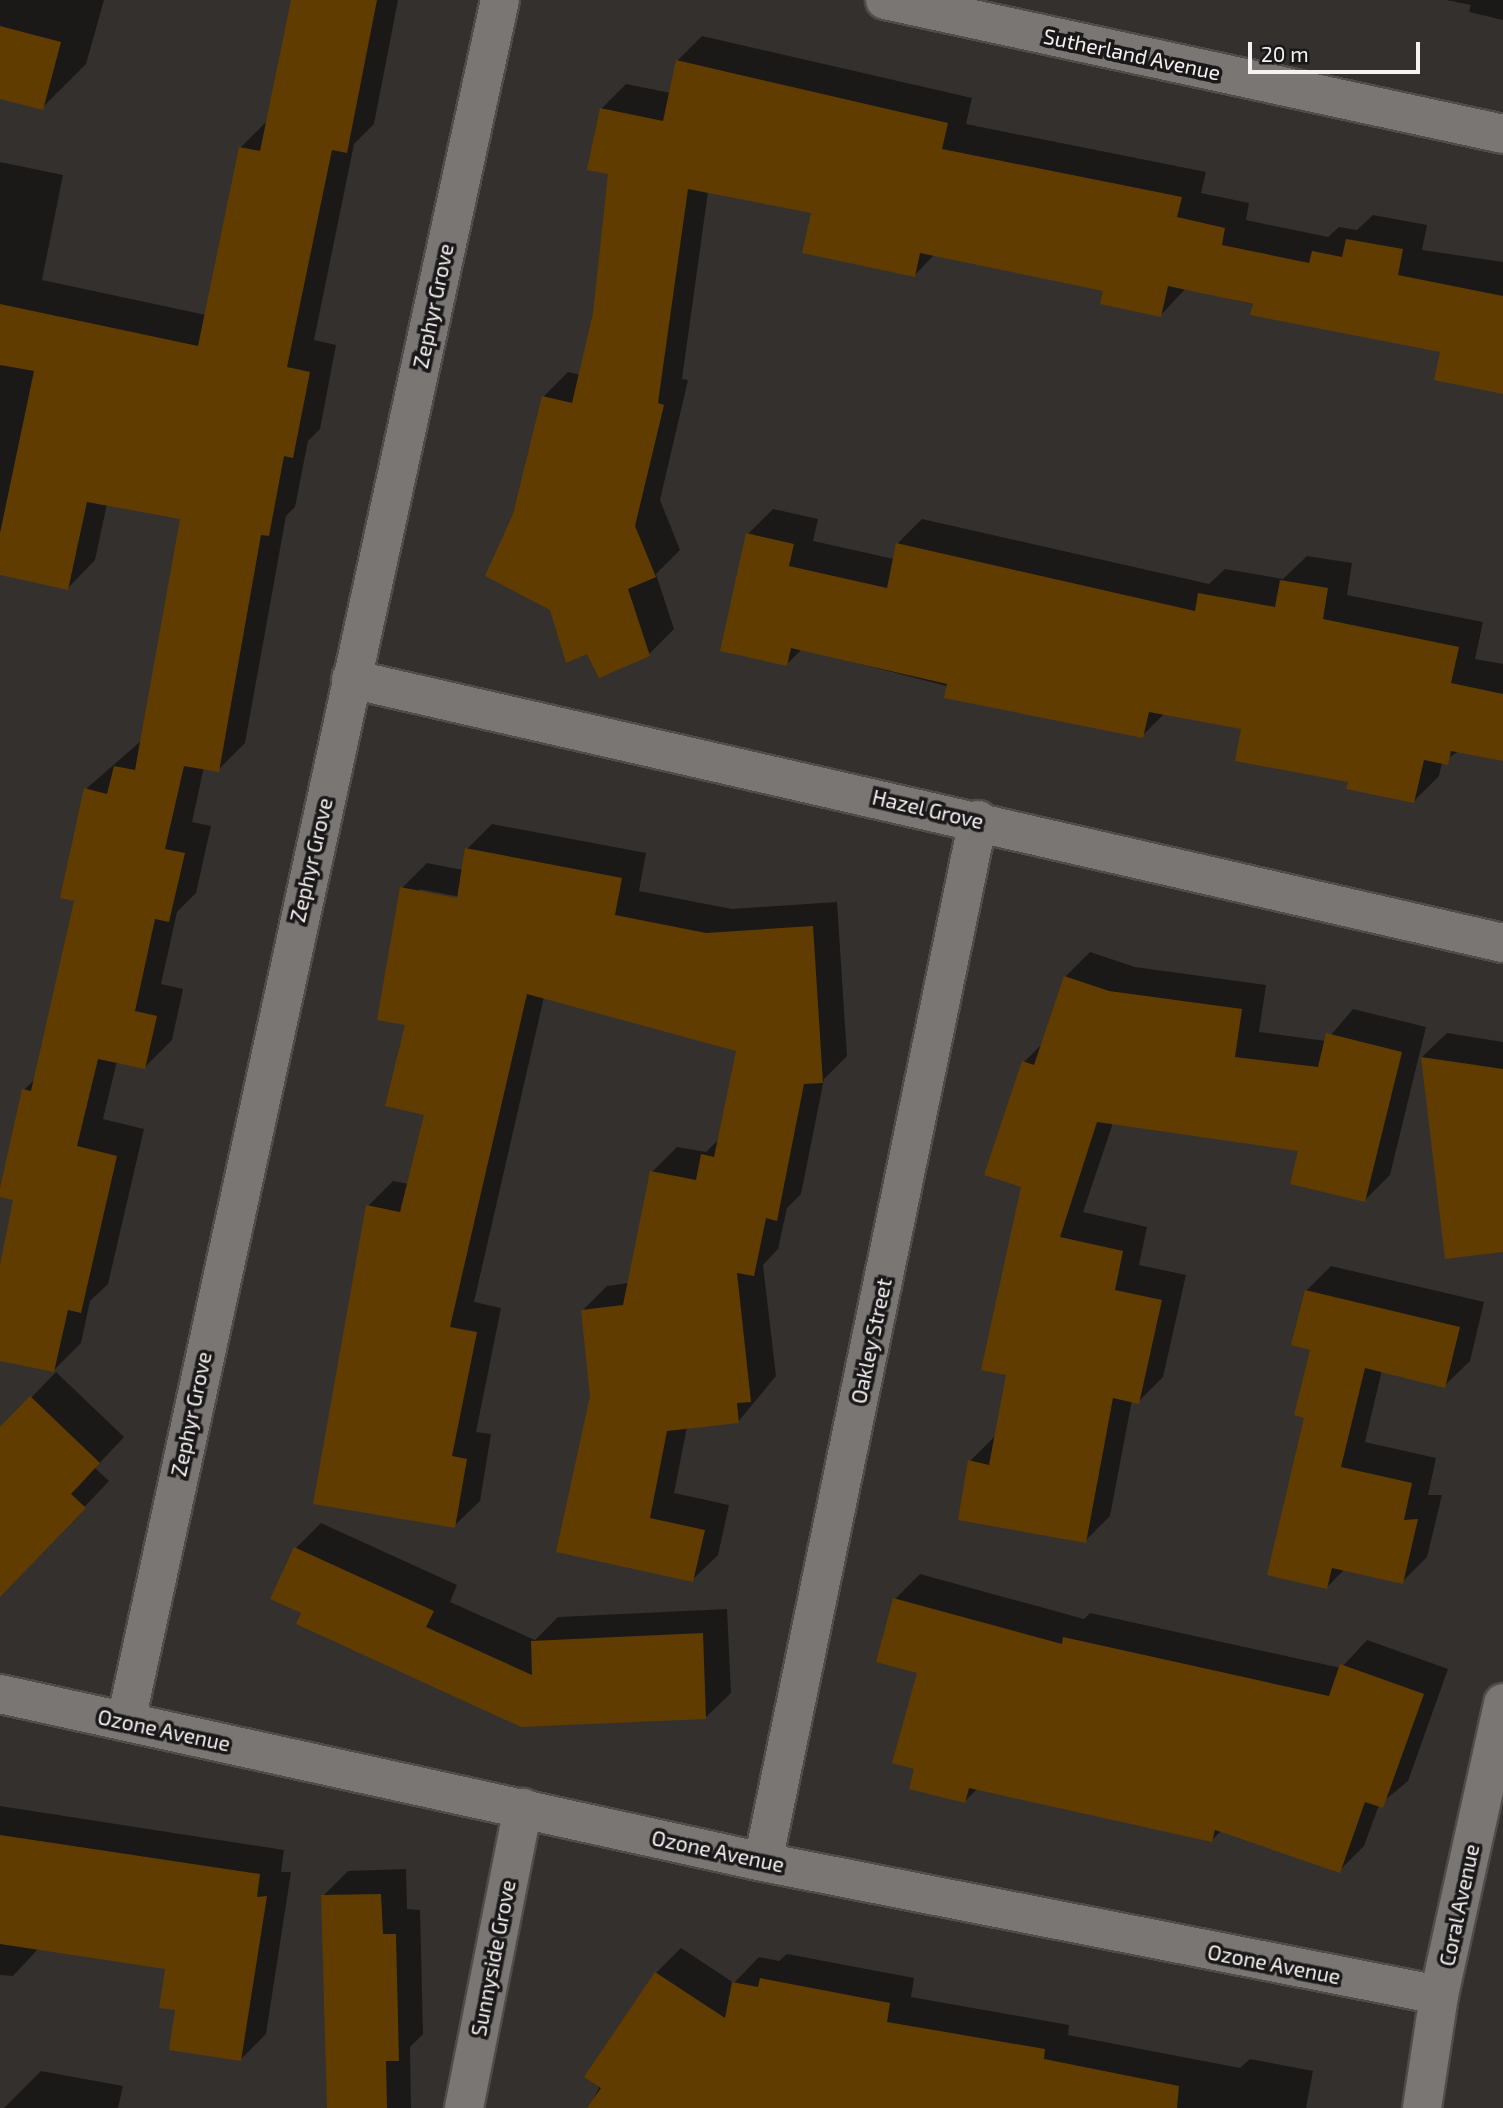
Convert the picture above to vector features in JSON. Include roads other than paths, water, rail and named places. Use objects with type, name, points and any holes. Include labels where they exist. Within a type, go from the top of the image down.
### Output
[{"type":"street","name":"Zephyr Grove","points":[[126,1721],[499,0]]},
{"type":"street","name":"Sutherland Avenue","points":[[885,0],[1503,134]]},
{"type":"street","name":"Hazel Grove","points":[[351,679],[978,820],[1503,943]]},
{"type":"street","name":"Oakley Street","points":[[763,1862],[978,820]]},
{"type":"street","name":"Ozone Avenue","points":[[0,1694],[763,1862],[1439,1995]]},
{"type":"street","name":"Coral Avenue","points":[[1422,2108],[1439,1995],[1503,1703]]},
{"type":"street","name":"Sunnyside Grove","points":[[464,2108],[523,1808]]}]
